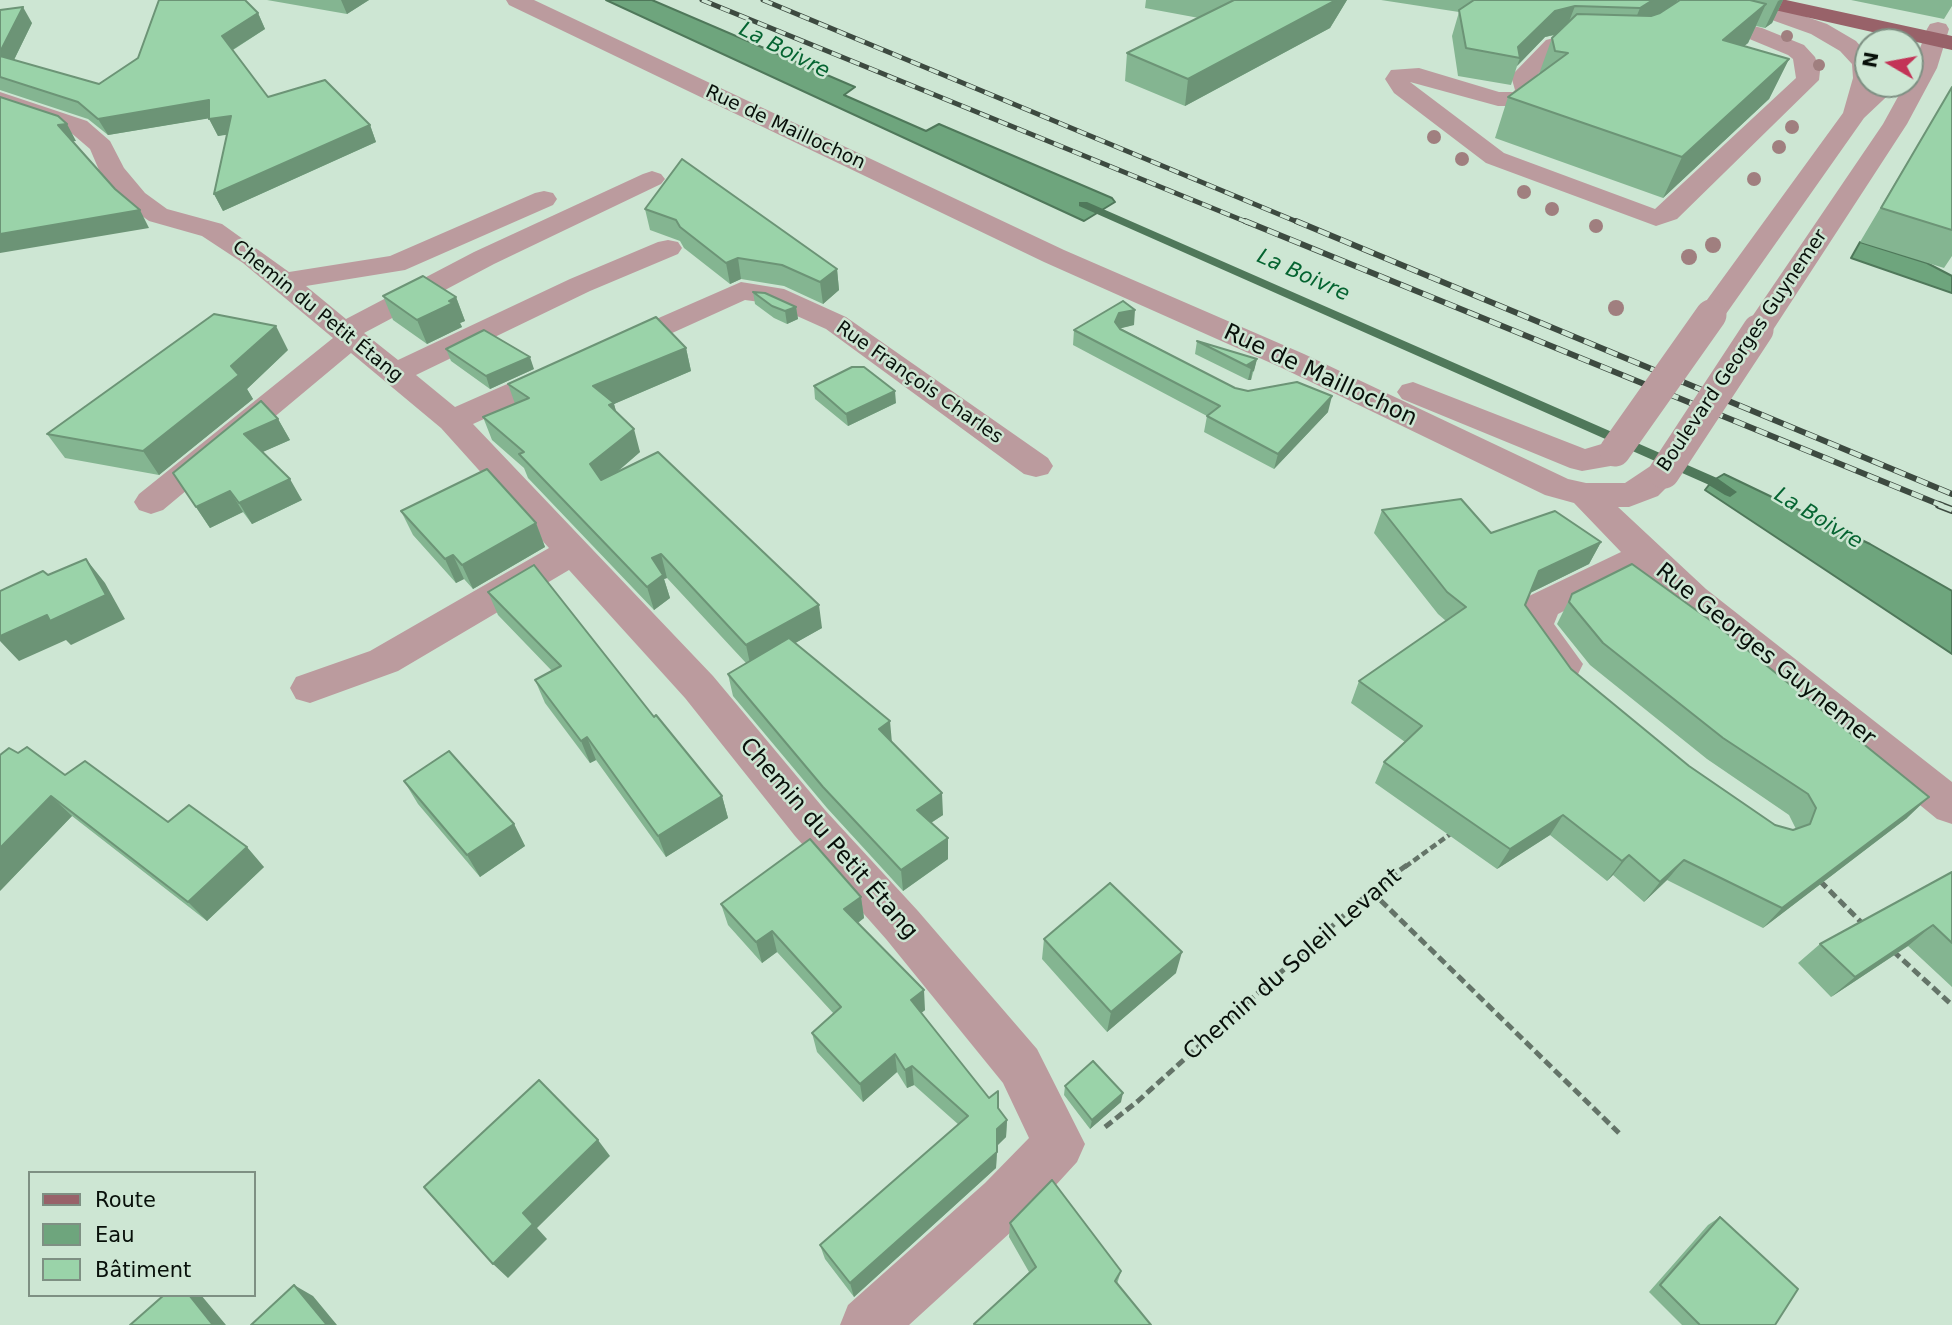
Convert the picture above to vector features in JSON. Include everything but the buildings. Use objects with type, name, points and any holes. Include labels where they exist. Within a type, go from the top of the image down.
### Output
[{"type":"main road","points":[[1757,0],[1932,48]]},
{"type":"main road","points":[[1781,0],[1932,48]]},
{"type":"street","name":"Rue de Maillochon","points":[[517,0],[1054,256],[1329,379],[1557,487],[1586,495]]},
{"type":"street","name":"Boulevard Georges Guynemer","points":[[1738,0],[1819,29],[1848,46],[1863,63],[1865,78],[1855,113]]},
{"type":"street","points":[[1612,45],[1565,42],[1555,45],[1523,76],[1527,92],[1524,96],[1510,100],[1498,99],[1419,75],[1390,72],[1402,88],[1495,158],[1656,218],[1668,214],[1807,80],[1808,71],[1804,57],[1796,50],[1754,33],[1679,16]]},
{"type":"street","points":[[1819,29],[1854,42]]},
{"type":"street","name":"Boulevard Georges Guynemer","points":[[1586,495],[1629,495],[1646,488],[1664,473],[1895,124],[1932,48]]},
{"type":"street","name":"Boulevard Georges Guynemer","points":[[1582,460],[1609,456],[1615,451],[1855,113],[1872,98]]},
{"type":"street","name":"Chemin du Petit Étang","points":[[0,99],[78,126],[101,146],[112,170],[136,199],[158,215],[212,230],[282,282],[452,421],[699,687],[810,823],[902,925],[1020,1066],[1059,1144]]},
{"type":"street","points":[[342,331],[484,258],[652,179]]},
{"type":"street","points":[[282,282],[374,265],[395,264],[544,200]]},
{"type":"street","points":[[394,374],[579,285],[668,248]]},
{"type":"street","name":"Rue de Maillochon","points":[[1054,256],[1262,331],[1582,460]]},
{"type":"street","points":[[151,502],[386,291],[393,278],[395,264]]},
{"type":"street","name":"Rue François Charles","points":[[452,421],[741,291],[774,295],[836,323],[1036,466]]},
{"type":"street","points":[[1276,387],[1329,379]]},
{"type":"street","points":[[1582,460],[1586,495]]},
{"type":"street","name":"Rue Georges Guynemer","points":[[1586,495],[1693,599],[1952,806]]},
{"type":"street","points":[[310,688],[384,661],[574,550]]},
{"type":"street","points":[[1585,686],[1574,678],[1535,626],[1542,606],[1645,555]]},
{"type":"street","points":[[868,1325],[1004,1202],[1059,1144]]},
{"type":"path","name":"Chemin du Soleil Levant","points":[[1059,1144],[1094,1136],[1138,1101],[1371,891],[1462,826]]},
{"type":"path","points":[[1816,877],[1872,932]]},
{"type":"path","points":[[1371,891],[1622,1136]]},
{"type":"path","points":[[1892,950],[1952,1004]]},
{"type":"water","name":"La Boivre","points":[[606,0],[652,0],[855,87],[844,95],[926,131],[939,124],[1112,198],[1115,202],[1084,221]]},
{"type":"water","points":[[1860,242],[1927,263],[1952,276],[1952,293],[1851,258]]},
{"type":"water","name":"La Boivre","points":[[1724,474],[1870,544],[1952,591],[1952,654],[1705,490],[1712,481]]},
{"type":"waterway","name":"La Boivre","points":[[1083,204],[1712,481],[1730,492]]},
{"type":"railway","points":[[702,0],[1249,223]]},
{"type":"railway","points":[[763,0],[1300,223]]},
{"type":"railway","points":[[1245,221],[1943,506]]},
{"type":"railway","points":[[1296,221],[1952,494]]},
{"type":"railway","points":[[1939,505],[1952,510]]}]
